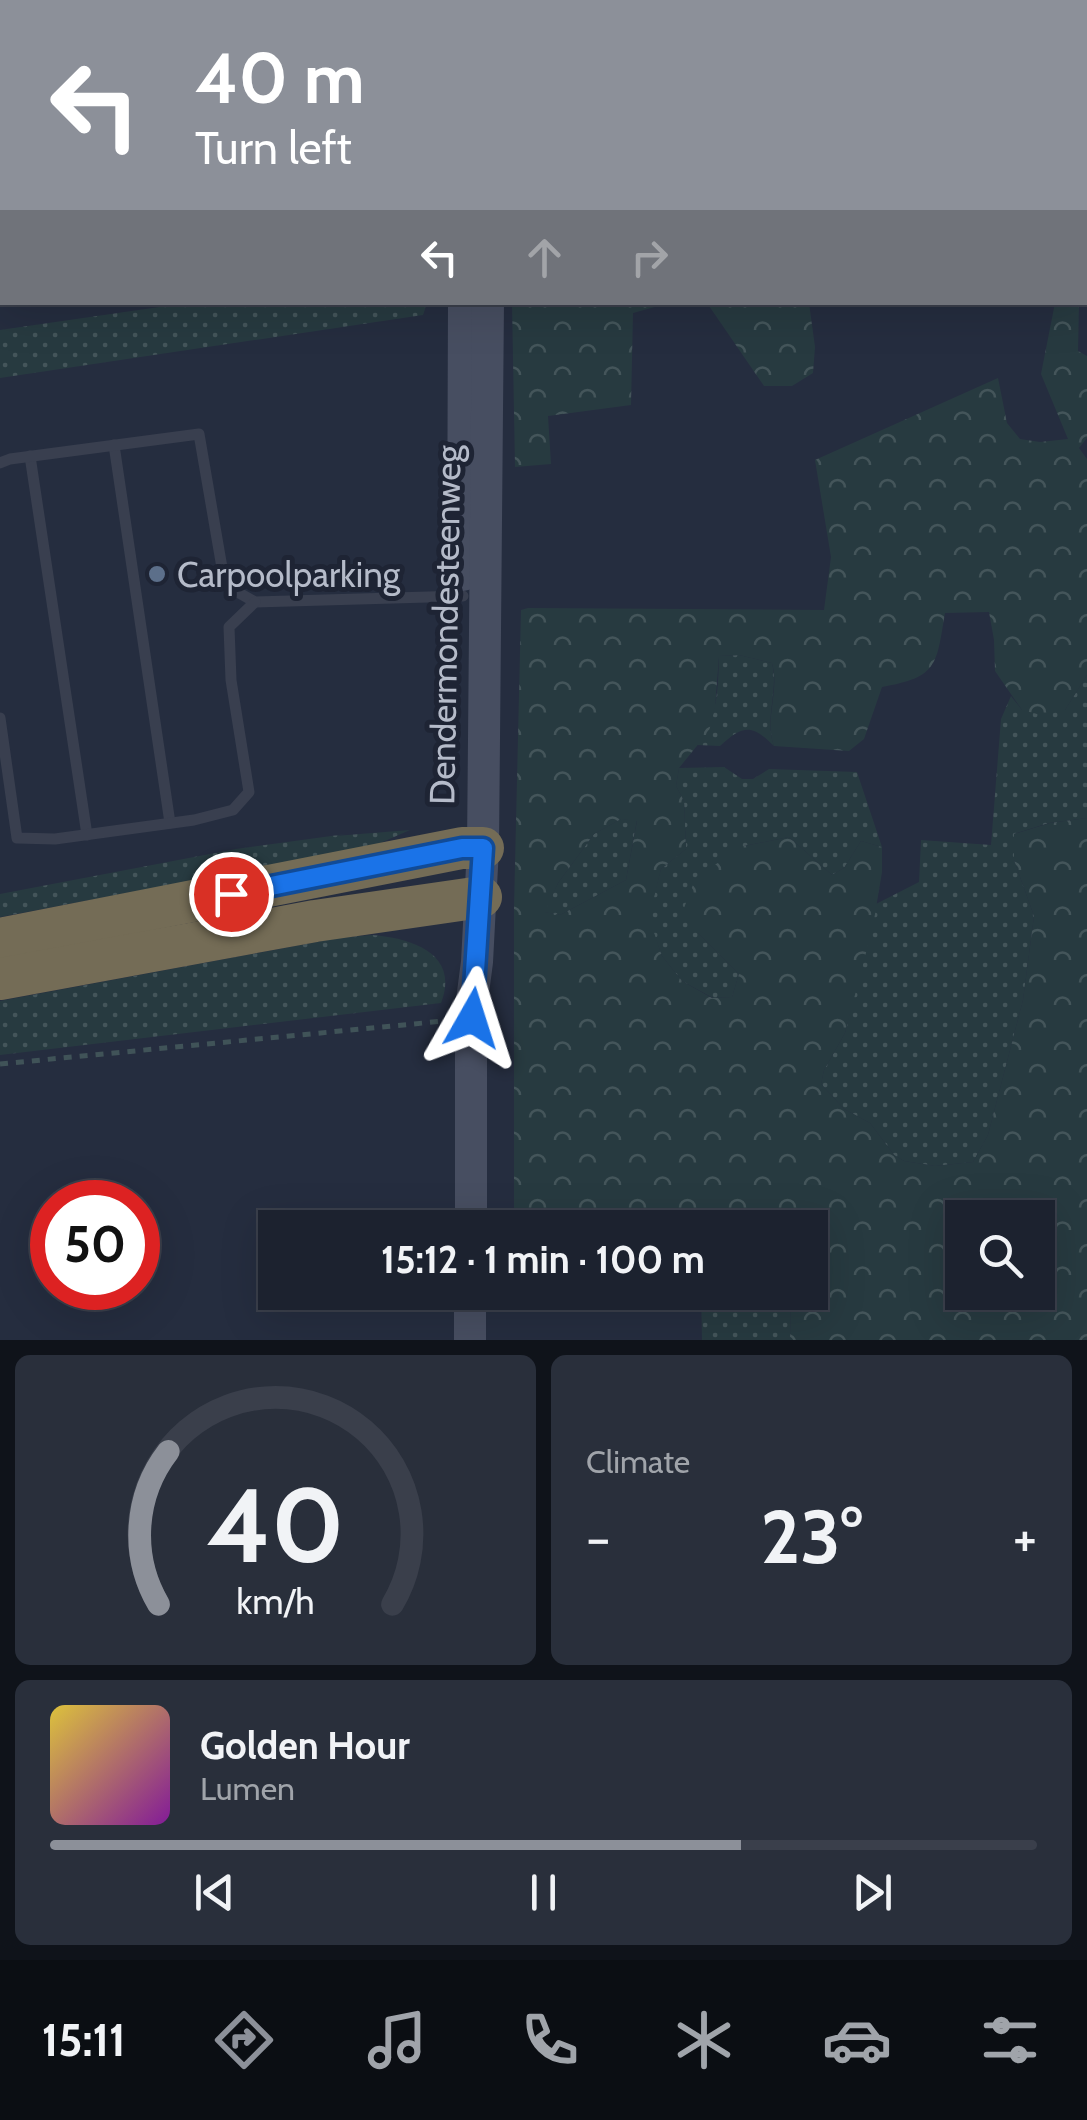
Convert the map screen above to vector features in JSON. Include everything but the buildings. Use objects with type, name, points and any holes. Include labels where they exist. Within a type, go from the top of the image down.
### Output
[{"type":"highway","points":[[0,939],[473,848]]},
{"type":"highway","points":[[0,979],[315,922],[471,899]]},
{"type":"main road","name":"Dendermondesteenweg","points":[[464,305],[463,596],[473,848]]},
{"type":"main road","name":"Dendermondesteenweg","points":[[471,1210],[471,1013],[462,963],[471,899],[488,305]]},
{"type":"main road","points":[[470,1310],[470,1340]]},
{"type":"lane","points":[[0,463],[198,434],[225,585],[255,602],[463,596]]},
{"type":"lane","points":[[114,445],[170,823]]},
{"type":"lane","points":[[30,456],[87,835]]},
{"type":"lane","points":[[0,842],[16,838],[55,840],[233,810],[249,792],[231,680],[228,627],[255,602]]},
{"type":"lane","points":[[0,718],[16,838]]},
{"type":"path","points":[[0,1064],[471,1013]]},
{"type":"green space","points":[[173,305],[426,305],[423,315],[0,378],[0,330]]},
{"type":"green space","points":[[512,305],[662,305],[633,313],[631,405],[548,416],[551,464],[515,467]]},
{"type":"green space","points":[[708,305],[809,305],[815,347],[813,373],[792,386],[764,386]]},
{"type":"green space","points":[[1055,305],[1079,305],[1078,351],[1087,356],[1087,438],[1079,448],[1087,459],[1087,675],[1065,710],[1041,715],[1022,710],[995,671],[989,612],[945,613],[931,666],[914,679],[882,687],[864,739],[849,751],[774,746],[772,663],[739,655],[719,656],[709,731],[679,768],[676,786],[684,801],[686,849],[661,869],[649,918],[662,956],[682,981],[712,998],[732,997],[739,974],[698,933],[684,908],[696,877],[744,846],[789,837],[832,875],[844,868],[861,841],[882,847],[873,926],[845,1033],[824,1070],[821,1084],[844,1109],[870,1123],[894,1155],[904,1161],[935,1166],[973,1162],[988,1135],[1023,1000],[1034,916],[1014,860],[1014,834],[1050,823],[1087,818],[1087,1340],[790,1340],[791,1310],[828,1310],[828,1210],[514,1210],[514,908],[521,610],[824,610],[831,557],[815,460],[998,378],[1007,423],[1020,439],[1068,439],[1041,374]],"holes":[[[621,819],[637,821],[626,880],[560,915],[545,912],[558,883],[594,834]]]},
{"type":"green space","points":[[739,655],[772,663],[770,726],[774,746],[760,734],[747,730],[720,746],[697,745],[713,714],[719,656]]},
{"type":"green space","points":[[1087,675],[1087,818],[1049,823],[1014,834],[1014,860],[1034,916],[1023,1000],[988,1135],[973,1162],[935,1166],[904,1161],[894,1155],[870,1123],[844,1109],[821,1084],[824,1070],[845,1033],[876,904],[919,882],[921,840],[991,845],[1001,719],[1011,696],[1022,710],[1065,710]]},
{"type":"green space","points":[[724,767],[742,779],[753,779],[769,769],[857,772],[882,847],[861,841],[844,868],[832,875],[789,837],[744,846],[698,933],[739,974],[732,997],[713,998],[682,981],[662,956],[648,918],[661,869],[686,849],[684,801],[676,786],[679,768]]},
{"type":"green space","points":[[621,819],[637,820],[626,880],[560,915],[544,912],[558,883],[594,834]]},
{"type":"green space","points":[[410,830],[378,844],[0,917],[0,894],[236,849]]},
{"type":"green space","points":[[372,935],[402,940],[429,952],[444,972],[441,1003],[0,1055],[0,1001]]},
{"type":"green space","points":[[701,1310],[791,1310],[790,1340],[702,1340]]},
{"type":"place","name":"Carpoolparking","points":[[157,574]]},
{"type":"route","points":[[231,894],[462,848],[483,848],[472,1018]]}]
